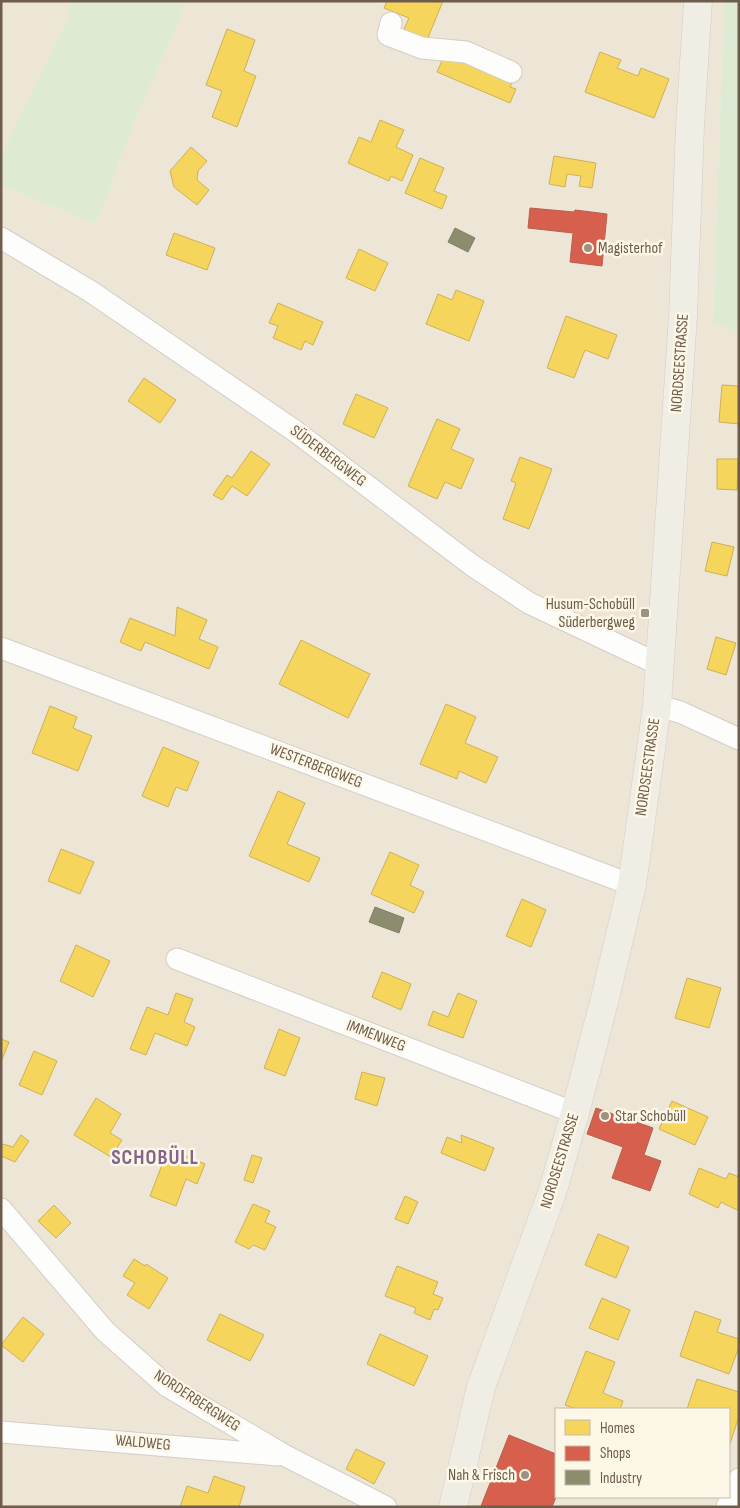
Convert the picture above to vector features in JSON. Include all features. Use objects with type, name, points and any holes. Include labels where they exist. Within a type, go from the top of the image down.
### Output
[{"type":"main road","name":"NORDSEESTRASSE","points":[[453,1507],[481,1387],[552,1190],[575,1113],[632,885],[657,706],[682,338],[690,126],[698,1]]},
{"type":"street","points":[[390,23],[388,35],[422,48],[466,52],[511,72]]},
{"type":"street","name":"SÜDERBERGWEG","points":[[1,238],[90,291],[287,426],[473,566],[529,603],[660,664]]},
{"type":"street","name":"WESTERBERGWEG","points":[[1,648],[632,885]]},
{"type":"street","points":[[657,706],[680,712],[739,739]]},
{"type":"street","name":"IMMENWEG","points":[[177,959],[575,1113]]},
{"type":"street","name":"NORDERBERGWEG","points":[[1,1209],[105,1331],[167,1386],[284,1455],[386,1507]]},
{"type":"street","name":"WALDWEG","points":[[1,1432],[284,1455]]},
{"type":"street","points":[[727,1507],[739,1479]]},
{"type":"shaded area","points":[[1,1],[72,1],[66,21],[1,156]]},
{"type":"shaded area","points":[[187,1],[724,1],[713,322],[739,333],[739,1507],[1,1507],[1,186],[96,224],[134,123]]},
{"type":"green space","points":[[72,1],[187,1],[134,123],[96,224],[1,186],[1,156],[66,21]]},
{"type":"green space","points":[[724,1],[739,1],[739,333],[713,322]]},
{"type":"building: Homes","points":[[387,1],[443,1],[427,40],[404,29],[409,18],[384,8]]},
{"type":"building: Homes","points":[[227,29],[255,40],[244,71],[256,76],[237,127],[212,117],[222,91],[206,85]]},
{"type":"building: Homes","points":[[600,52],[621,60],[617,68],[638,76],[641,68],[669,79],[654,118],[585,92]]},
{"type":"building: Homes","points":[[445,54],[512,83],[510,87],[516,89],[510,103],[437,72]]},
{"type":"building: Homes","points":[[380,120],[404,130],[396,147],[413,155],[402,181],[391,176],[389,181],[348,163],[359,137],[371,142]]},
{"type":"building: Homes","points":[[191,147],[207,161],[198,171],[197,180],[209,190],[197,205],[174,187],[170,171]]},
{"type":"building: Homes","points":[[554,156],[596,163],[592,188],[579,186],[581,176],[567,174],[565,187],[549,184]]},
{"type":"building: Homes","points":[[420,158],[444,168],[434,191],[447,196],[442,209],[405,193]]},
{"type":"building: Homes","points":[[174,233],[215,248],[207,270],[166,255]]},
{"type":"building: Homes","points":[[359,249],[388,263],[375,291],[346,278]]},
{"type":"building: Homes","points":[[456,290],[484,301],[469,341],[426,324],[438,294],[452,300]]},
{"type":"building: Homes","points":[[278,303],[323,322],[313,345],[305,341],[301,350],[273,338],[278,326],[269,323]]},
{"type":"building: Homes","points":[[566,316],[617,335],[608,359],[585,350],[574,378],[547,368]]},
{"type":"building: Homes","points":[[144,378],[176,400],[160,423],[128,401]]},
{"type":"building: Homes","points":[[722,385],[739,386],[739,424],[719,422]]},
{"type":"building: Homes","points":[[356,394],[388,408],[374,438],[343,424]]},
{"type":"building: Homes","points":[[437,419],[460,429],[451,449],[474,459],[461,489],[445,482],[437,499],[408,486]]},
{"type":"building: Homes","points":[[251,451],[270,464],[247,496],[232,486],[222,500],[213,495],[227,475],[232,478]]},
{"type":"building: Homes","points":[[520,457],[552,469],[529,529],[503,519],[516,483],[511,481]]},
{"type":"building: Homes","points":[[717,459],[738,459],[737,490],[717,489]]},
{"type":"building: Homes","points":[[712,542],[734,547],[727,576],[705,571]]},
{"type":"building: Homes","points":[[177,607],[207,620],[199,639],[218,647],[209,669],[145,642],[141,651],[120,642],[130,618],[175,636]]},
{"type":"building: Homes","points":[[716,637],[736,643],[726,675],[707,669]]},
{"type":"building: Homes","points":[[301,640],[370,674],[348,718],[279,684]]},
{"type":"building: Homes","points":[[446,704],[476,717],[465,743],[498,757],[486,783],[459,771],[457,779],[420,764]]},
{"type":"building: Homes","points":[[50,706],[77,717],[73,728],[92,736],[78,771],[32,753]]},
{"type":"building: Homes","points":[[163,747],[199,762],[187,791],[176,787],[168,807],[142,796]]},
{"type":"building: Homes","points":[[278,791],[305,803],[287,844],[320,858],[309,882],[249,856]]},
{"type":"building: Homes","points":[[61,849],[94,862],[80,894],[48,881]]},
{"type":"building: Homes","points":[[390,852],[419,865],[410,885],[424,892],[414,913],[371,894]]},
{"type":"building: Homes","points":[[522,899],[546,910],[531,947],[506,936]]},
{"type":"building: Homes","points":[[76,945],[110,961],[93,997],[60,981]]},
{"type":"building: Homes","points":[[382,972],[411,984],[401,1010],[372,997]]},
{"type":"building: Homes","points":[[687,978],[721,988],[709,1028],[675,1018]]},
{"type":"building: Homes","points":[[176,993],[193,999],[184,1022],[195,1027],[187,1046],[155,1033],[146,1055],[130,1049],[147,1007],[168,1015]]},
{"type":"building: Homes","points":[[458,993],[477,1001],[463,1038],[428,1025],[433,1011],[448,1017]]},
{"type":"building: Homes","points":[[279,1029],[300,1038],[285,1076],[264,1068]]},
{"type":"building: Homes","points":[[1,1039],[9,1042],[1,1062]]},
{"type":"building: Homes","points":[[34,1051],[57,1061],[42,1095],[19,1085]]},
{"type":"building: Homes","points":[[362,1072],[385,1078],[377,1106],[355,1099]]},
{"type":"building: Homes","points":[[96,1098],[121,1114],[110,1133],[122,1140],[111,1157],[74,1135]]},
{"type":"building: Homes","points":[[672,1101],[708,1117],[695,1145],[659,1129]]},
{"type":"building: Homes","points":[[21,1135],[29,1141],[15,1162],[1,1156],[1,1146],[3,1144],[13,1147]]},
{"type":"building: Homes","points":[[461,1135],[494,1148],[485,1171],[441,1153],[447,1137],[462,1143]]},
{"type":"building: Homes","points":[[168,1149],[205,1164],[197,1184],[186,1179],[176,1206],[150,1196]]},
{"type":"building: Homes","points":[[252,1155],[262,1158],[253,1183],[244,1180]]},
{"type":"building: Homes","points":[[699,1168],[726,1179],[729,1173],[739,1177],[739,1211],[721,1202],[718,1208],[689,1194]]},
{"type":"building: Homes","points":[[405,1196],[418,1202],[408,1224],[395,1219]]},
{"type":"building: Homes","points":[[253,1204],[270,1211],[265,1222],[276,1227],[265,1250],[253,1245],[249,1249],[235,1242]]},
{"type":"building: Homes","points":[[54,1205],[71,1223],[56,1238],[38,1221]]},
{"type":"building: Homes","points":[[598,1234],[629,1247],[616,1278],[585,1265]]},
{"type":"building: Homes","points":[[134,1259],[168,1278],[149,1309],[127,1295],[135,1283],[123,1276]]},
{"type":"building: Homes","points":[[397,1266],[438,1282],[433,1294],[443,1298],[438,1310],[434,1309],[430,1320],[414,1313],[416,1308],[385,1296]]},
{"type":"building: Homes","points":[[602,1298],[630,1310],[618,1340],[589,1328]]},
{"type":"building: Homes","points":[[695,1311],[721,1320],[717,1332],[739,1339],[739,1347],[729,1374],[680,1356]]},
{"type":"building: Homes","points":[[220,1314],[264,1335],[250,1361],[207,1340]]},
{"type":"building: Homes","points":[[23,1317],[44,1334],[23,1362],[1,1345]]},
{"type":"building: Homes","points":[[380,1334],[428,1356],[414,1386],[367,1364]]},
{"type":"building: Homes","points":[[586,1351],[615,1362],[603,1393],[623,1401],[620,1408],[573,1408],[565,1405]]},
{"type":"building: Homes","points":[[697,1379],[739,1392],[739,1416],[730,1444],[730,1408],[687,1408]]},
{"type":"building: Homes","points":[[356,1449],[385,1463],[374,1484],[346,1469]]},
{"type":"building: Homes","points":[[214,1476],[245,1487],[239,1507],[180,1507],[187,1486],[208,1493]]},
{"type":"building: Shops","name":"Magisterhof","points":[[530,208],[574,212],[575,210],[607,214],[602,266],[570,262],[573,233],[528,228]]},
{"type":"building: Shops","points":[[596,1108],[653,1128],[644,1155],[661,1161],[650,1191],[612,1178],[623,1147],[587,1134]]},
{"type":"building: Shops","name":"Nah & Frisch","points":[[509,1435],[555,1454],[556,1498],[552,1507],[481,1506]]},
{"type":"building: Industry","points":[[455,228],[475,238],[468,252],[448,242]]},
{"type":"building: Industry","points":[[375,907],[404,918],[399,933],[369,922]]},
{"type":"place","name":"Magisterhof","points":[[588,248]]},
{"type":"place","name":"Husum-Schobüll Süderbergweg","points":[[645,613]]},
{"type":"place","name":"Star Schobüll","points":[[605,1116]]},
{"type":"place","name":"Nah & Frisch","points":[[525,1475]]},
{"type":"district","name":"SCHOBÜLL","points":[[155,1157]]}]
